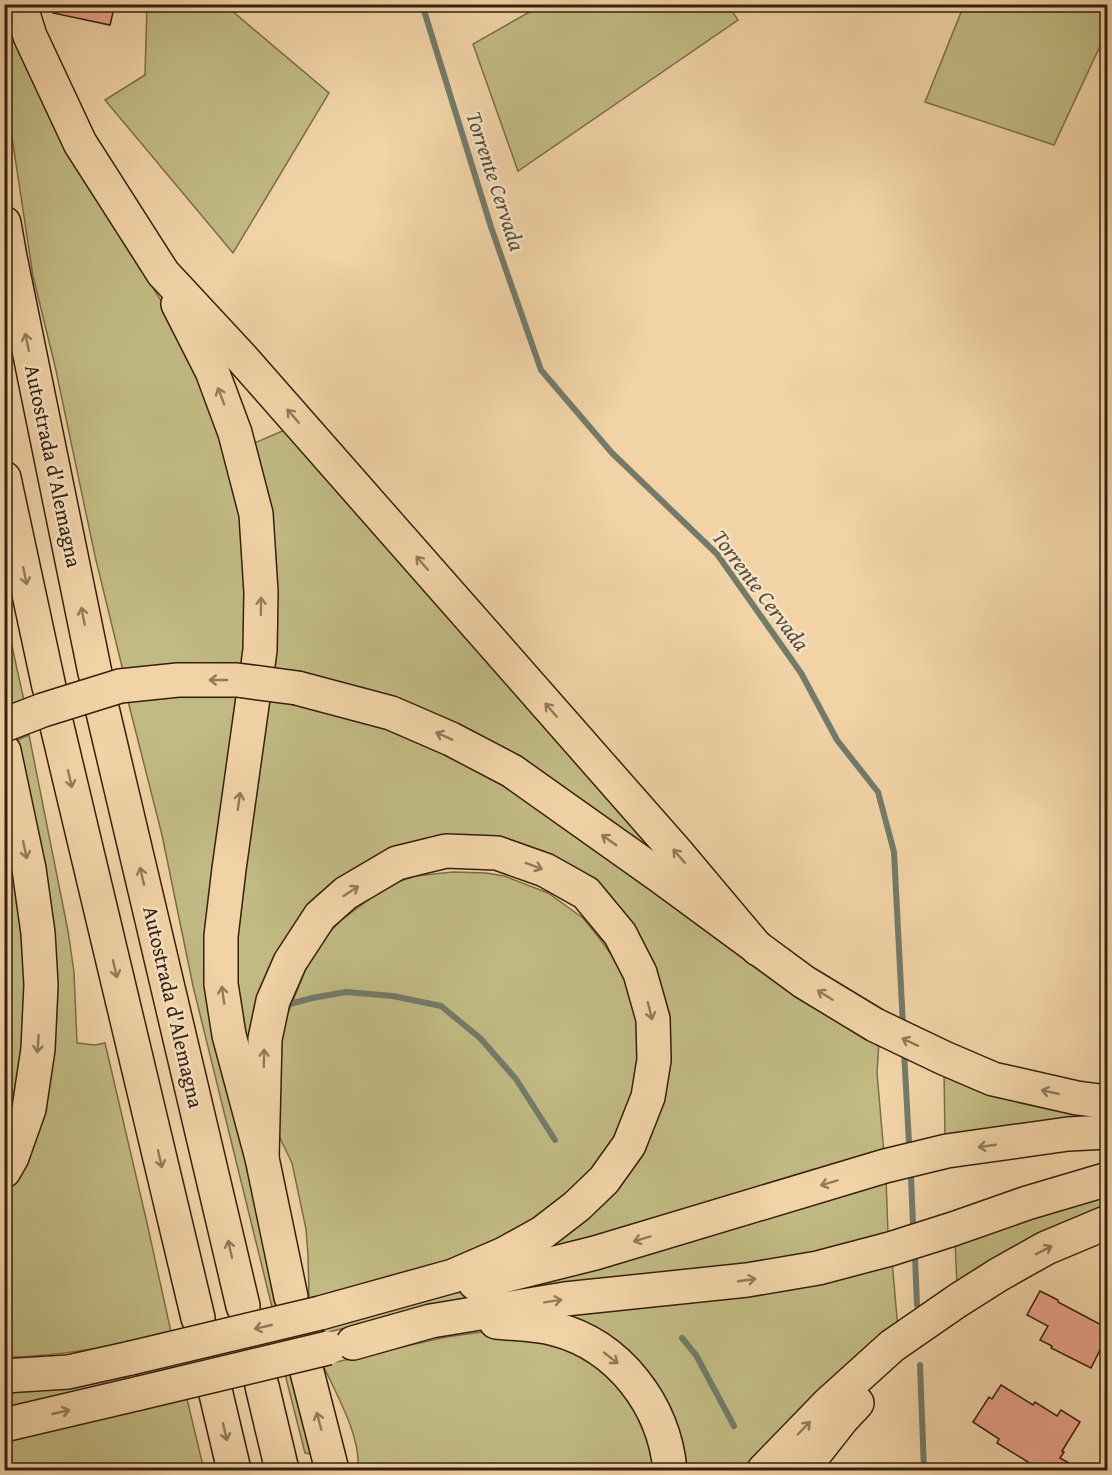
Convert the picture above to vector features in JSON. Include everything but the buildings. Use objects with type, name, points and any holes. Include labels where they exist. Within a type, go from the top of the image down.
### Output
[{"type":"highway","points":[[20,4],[30,36],[80,143],[163,273],[212,371],[235,433],[256,514],[261,592],[258,665]]},
{"type":"highway","name":"Autostrada d'Alemagna","points":[[4,224],[9,258],[95,673]]},
{"type":"highway","points":[[163,273],[280,401],[679,855],[758,949]]},
{"type":"highway","points":[[4,478],[49,687]]},
{"type":"highway","points":[[4,725],[120,686],[178,680],[237,680],[297,688],[391,713],[450,739],[512,771],[804,982],[875,1025],[993,1079],[1077,1098],[1107,1102]]},
{"type":"highway","points":[[253,698],[222,925],[221,984],[229,1035],[262,1158],[291,1297]]},
{"type":"highway","name":"Autostrada d'Alemagna","points":[[102,708],[243,1306]]},
{"type":"highway","points":[[56,723],[198,1318]]},
{"type":"highway","points":[[4,751],[29,869],[38,933],[41,985],[38,1049],[29,1109],[12,1157],[4,1171]]},
{"type":"highway","points":[[4,1376],[68,1372],[320,1313],[453,1276],[504,1254],[542,1233],[577,1206],[604,1180],[633,1136],[648,1097],[654,1060],[653,1019],[640,973],[620,934],[586,893],[545,870],[497,853],[446,851],[397,863],[346,893],[320,916],[290,962],[273,1001],[265,1039],[262,1158]]},
{"type":"highway","points":[[320,1313],[460,1286],[595,1253],[885,1166],[947,1152],[1068,1134],[1107,1132]]},
{"type":"highway","points":[[329,1354],[431,1321],[565,1299],[747,1280],[819,1268],[890,1249],[1107,1179]]},
{"type":"highway","points":[[764,1470],[828,1403],[957,1304],[998,1275],[1046,1248],[1107,1222]]},
{"type":"highway","points":[[4,1425],[140,1393],[329,1354],[443,1326],[487,1321],[534,1325],[557,1330],[598,1348],[616,1361],[645,1394],[656,1413],[664,1434],[670,1470]]},
{"type":"highway","points":[[329,1354],[332,1470]]},
{"type":"highway","points":[[802,1470],[894,1354]]},
{"type":"highway","points":[[262,1386],[282,1470]]},
{"type":"highway","points":[[216,1394],[234,1470]]},
{"type":"shaded area","points":[[4,5],[125,242],[160,299],[207,388],[241,501],[248,667],[124,675],[95,556],[55,366],[33,276],[5,91]]},
{"type":"shaded area","points":[[147,5],[225,5],[329,93],[233,253],[105,100],[145,75]]},
{"type":"shaded area","points":[[542,5],[728,5],[738,20],[518,171],[473,44]]},
{"type":"shaded area","points":[[964,5],[1107,5],[1107,31],[1054,145],[925,102]]},
{"type":"shaded area","points":[[287,429],[655,849],[648,856],[364,689],[300,671],[268,668],[250,445]]},
{"type":"shaded area","points":[[4,610],[25,705],[4,714]]},
{"type":"shaded area","points":[[245,693],[211,911],[282,1305],[272,1307],[193,986],[162,835],[128,701],[158,696]]},
{"type":"shaded area","points":[[266,695],[366,719],[470,762],[879,1041],[877,1073],[884,1154],[666,1218],[536,1253],[658,1095],[624,929],[506,853],[339,892],[252,1056],[242,1054],[231,941]]},
{"type":"shaded area","points":[[29,735],[68,931],[74,972],[77,1043],[95,1045],[105,1043],[171,1332],[68,1353],[5,1357],[5,1193],[14,1176],[43,1097],[13,742]]},
{"type":"shaded area","points":[[4,799],[20,883],[31,1041],[4,1143]]},
{"type":"shaded area","points":[[453,872],[504,876],[548,893],[583,918],[622,972],[637,1008],[639,1085],[611,1150],[556,1208],[475,1253],[316,1299],[315,1297],[309,1298],[306,1229],[292,1163],[279,1136],[275,1088],[283,1028],[288,1013],[311,956],[340,921],[383,889],[398,882],[415,876]]},
{"type":"shaded area","points":[[944,1072],[1087,1108],[1083,1118],[945,1137]]},
{"type":"shaded area","points":[[886,1177],[888,1234],[856,1243],[785,1259],[423,1308],[325,1333],[323,1325],[502,1282]]},
{"type":"shaded area","points":[[1107,1187],[1107,1208],[957,1285],[955,1240]]},
{"type":"shaded area","points":[[892,1261],[898,1329],[749,1470],[682,1470],[679,1444],[558,1318],[559,1310]]},
{"type":"shaded area","points":[[516,1331],[571,1346],[630,1391],[661,1470],[358,1470],[358,1457],[352,1430],[323,1365],[446,1337],[482,1332]]},
{"type":"shaded area","points":[[123,1371],[126,1379],[5,1410],[5,1385]]},
{"type":"shaded area","points":[[294,1371],[312,1452],[310,1454],[305,1453],[285,1374]]},
{"type":"shaded area","points":[[186,1395],[204,1470],[5,1470],[4,1434]]},
{"type":"waterway","name":"Torrente Cervada","points":[[422,4],[491,227],[541,370],[612,453],[717,554],[801,673],[837,740],[878,792],[894,852],[903,1026]]},
{"type":"waterway","points":[[290,1004],[346,992],[393,996],[441,1006],[480,1038],[516,1079],[555,1140]]},
{"type":"waterway","name":"Torrente Cervada","points":[[904,1051],[909,1143]]},
{"type":"waterway","name":"Torrente Cervada","points":[[911,1176],[913,1225]]},
{"type":"waterway","name":"Torrente Cervada","points":[[915,1257],[917,1305]]},
{"type":"waterway","points":[[682,1338],[696,1355],[734,1426]]},
{"type":"waterway","name":"Torrente Cervada","points":[[920,1365],[924,1470]]}]
